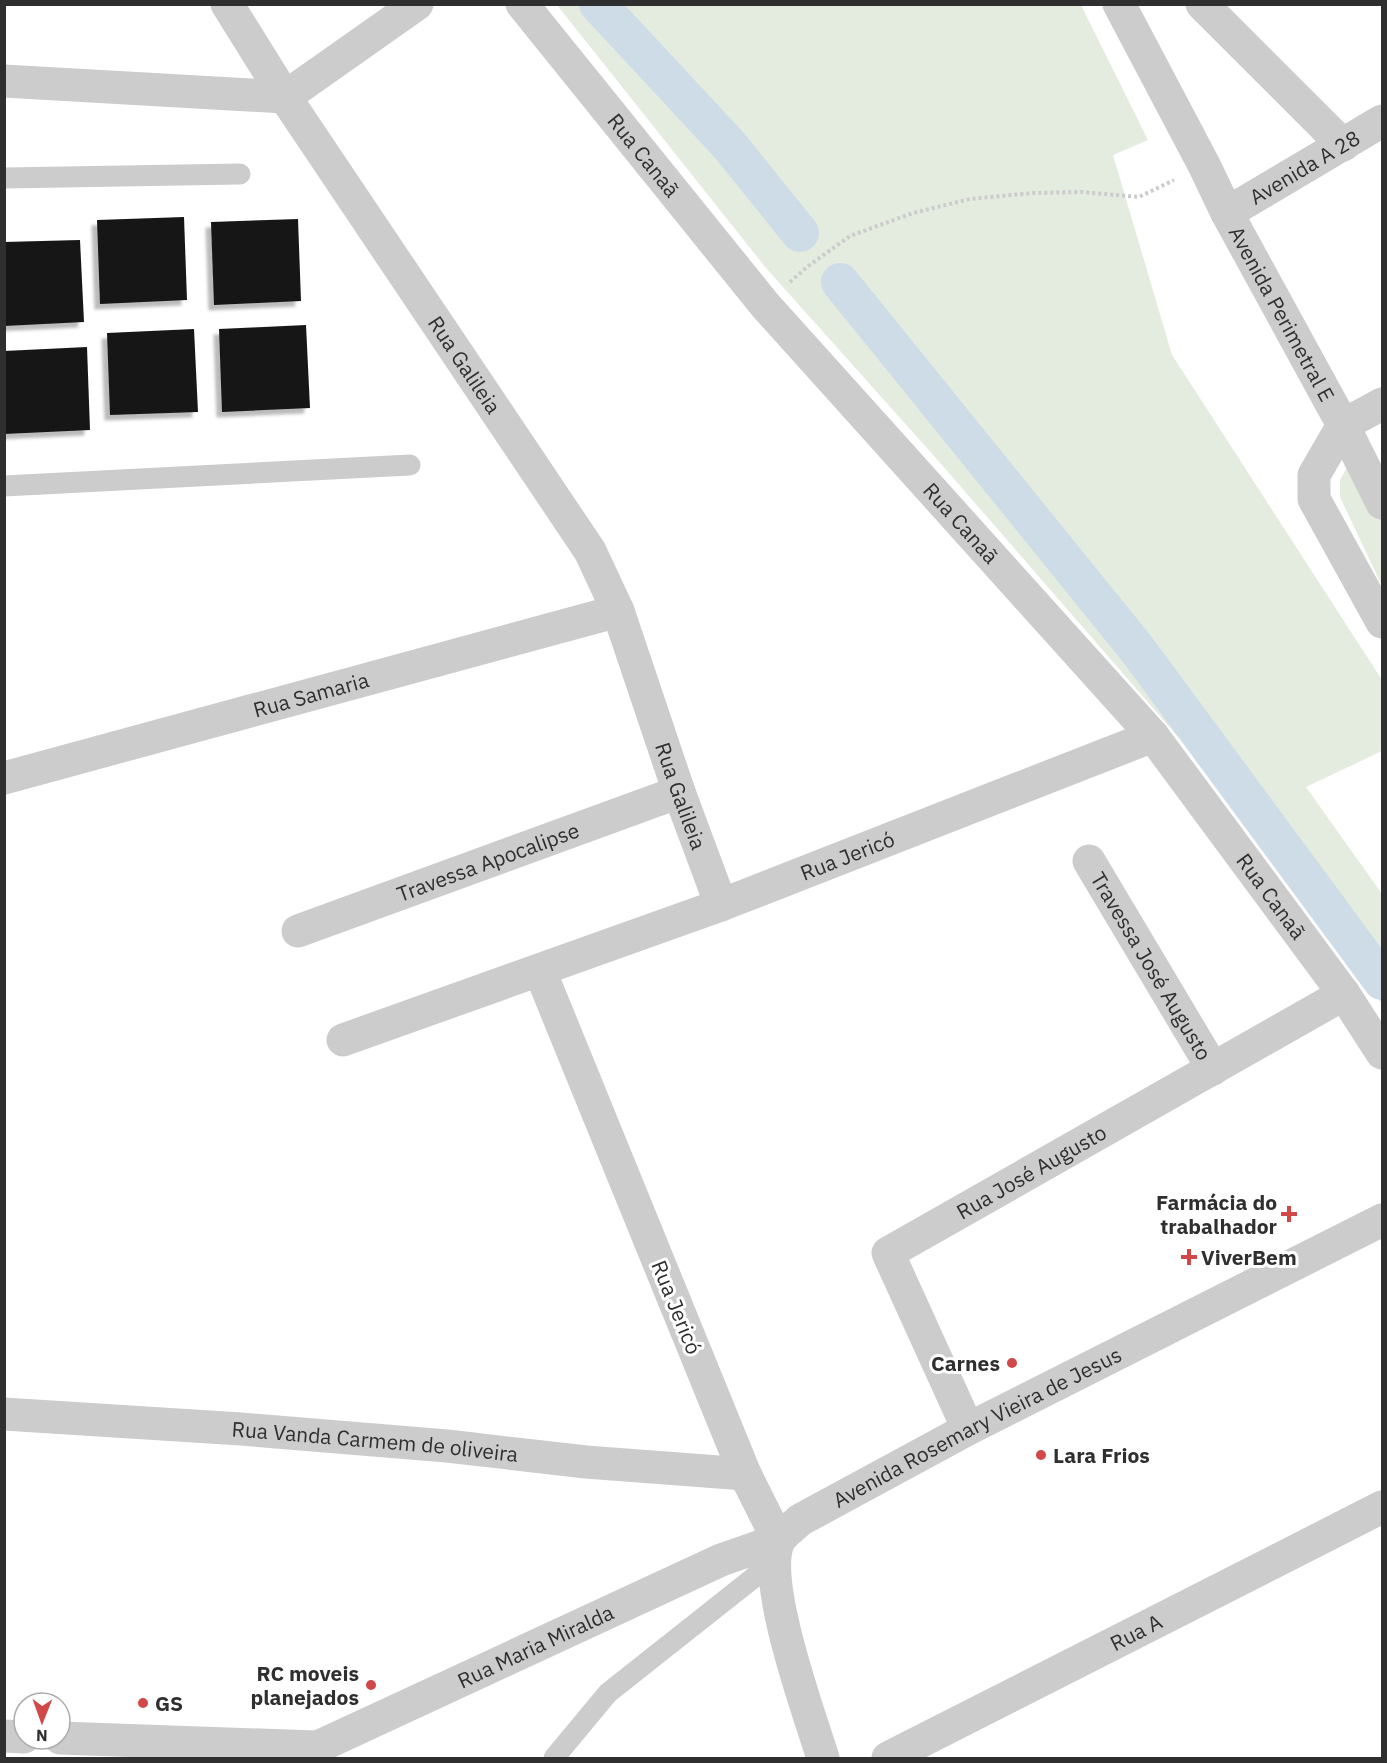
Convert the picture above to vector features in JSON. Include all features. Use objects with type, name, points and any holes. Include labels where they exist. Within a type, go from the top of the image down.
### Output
[{"type":"street","name":"Rua Galileia","points":[[227,4],[285,97],[590,551],[618,611],[679,792],[721,905]]},
{"type":"street","points":[[4,81],[285,97],[417,4]]},
{"type":"street","name":"Rua Canaã","points":[[522,4],[765,305],[1154,736],[1344,994],[1383,1053]]},
{"type":"street","name":"Avenida Perimetral E","points":[[1119,4],[1227,213],[1343,425],[1314,475],[1314,499],[1383,622]]},
{"type":"street","points":[[1202,4],[1343,145]]},
{"type":"street","name":"Avenida A 28","points":[[1227,213],[1383,121]]},
{"type":"street","points":[[1380,491],[1343,425],[1383,404]]},
{"type":"street","name":"Rua Samaria","points":[[4,778],[618,611]]},
{"type":"street","name":"Rua Jericó","points":[[343,1040],[721,905],[1154,736]]},
{"type":"street","name":"Travessa Apocalipse","points":[[298,932],[679,792]]},
{"type":"street","name":"Travessa José Augusto","points":[[1089,861],[1213,1069]]},
{"type":"street","name":"Rua Jericó","points":[[540,970],[776,1550]]},
{"type":"street","name":"Rua José Augusto","points":[[968,1429],[888,1253],[1344,994]]},
{"type":"street","name":"Avenida Rosemary Vieira de Jesus","points":[[776,1550],[800,1521],[968,1429],[1383,1220]]},
{"type":"street","name":"Rua Vanda Carmem de oliveira","points":[[4,1414],[241,1429],[745,1474]]},
{"type":"street","name":"Rua A","points":[[888,1758],[1383,1507]]},
{"type":"street","points":[[776,1550],[774,1581],[794,1665],[823,1758]]},
{"type":"street","name":"Rua Maria Miralda","points":[[305,1753],[721,1560],[776,1550]]},
{"type":"street","points":[[72,1739],[305,1753]]},
{"type":"lane","points":[[4,178],[240,174]]},
{"type":"lane","points":[[4,486],[410,465]]},
{"type":"lane","points":[[554,1758],[608,1693],[753,1579],[776,1550]]},
{"type":"path","points":[[765,305],[807,267],[849,236],[913,213],[970,200],[1033,193],[1082,192],[1139,197],[1204,165]]},
{"type":"shaded area","points":[[557,5],[1081,5],[1148,140],[1113,155],[1172,355],[1382,680],[1382,751],[1306,787],[1382,894],[1382,1004],[1212,776],[935,457],[766,268]]},
{"type":"shaded area","points":[[1347,467],[1382,513],[1382,586],[1340,497],[1340,480]]},
{"type":"building","points":[[184,217],[187,300],[100,304],[97,220]]},
{"type":"building","points":[[298,219],[301,301],[214,305],[211,222]]},
{"type":"building","points":[[80,240],[84,322],[4,326],[4,242]]},
{"type":"building","points":[[306,325],[310,408],[222,412],[219,329]]},
{"type":"building","points":[[194,329],[198,412],[110,415],[107,333]]},
{"type":"building","points":[[87,347],[90,430],[4,434],[4,351]]},
{"type":"waterway","points":[[598,4],[730,146],[800,233]]},
{"type":"waterway","points":[[840,282],[1137,649],[1382,981]]},
{"type":"place","name":"Farmácia do trabalhador","points":[[1289,1214]]},
{"type":"place","name":"ViverBem","points":[[1189,1257]]},
{"type":"place","name":"Carnes","points":[[1012,1363]]},
{"type":"place","name":"Lara Frios","points":[[1041,1455]]},
{"type":"place","name":"RC moveis planejados","points":[[371,1685]]},
{"type":"place","name":"GS","points":[[143,1703]]}]
